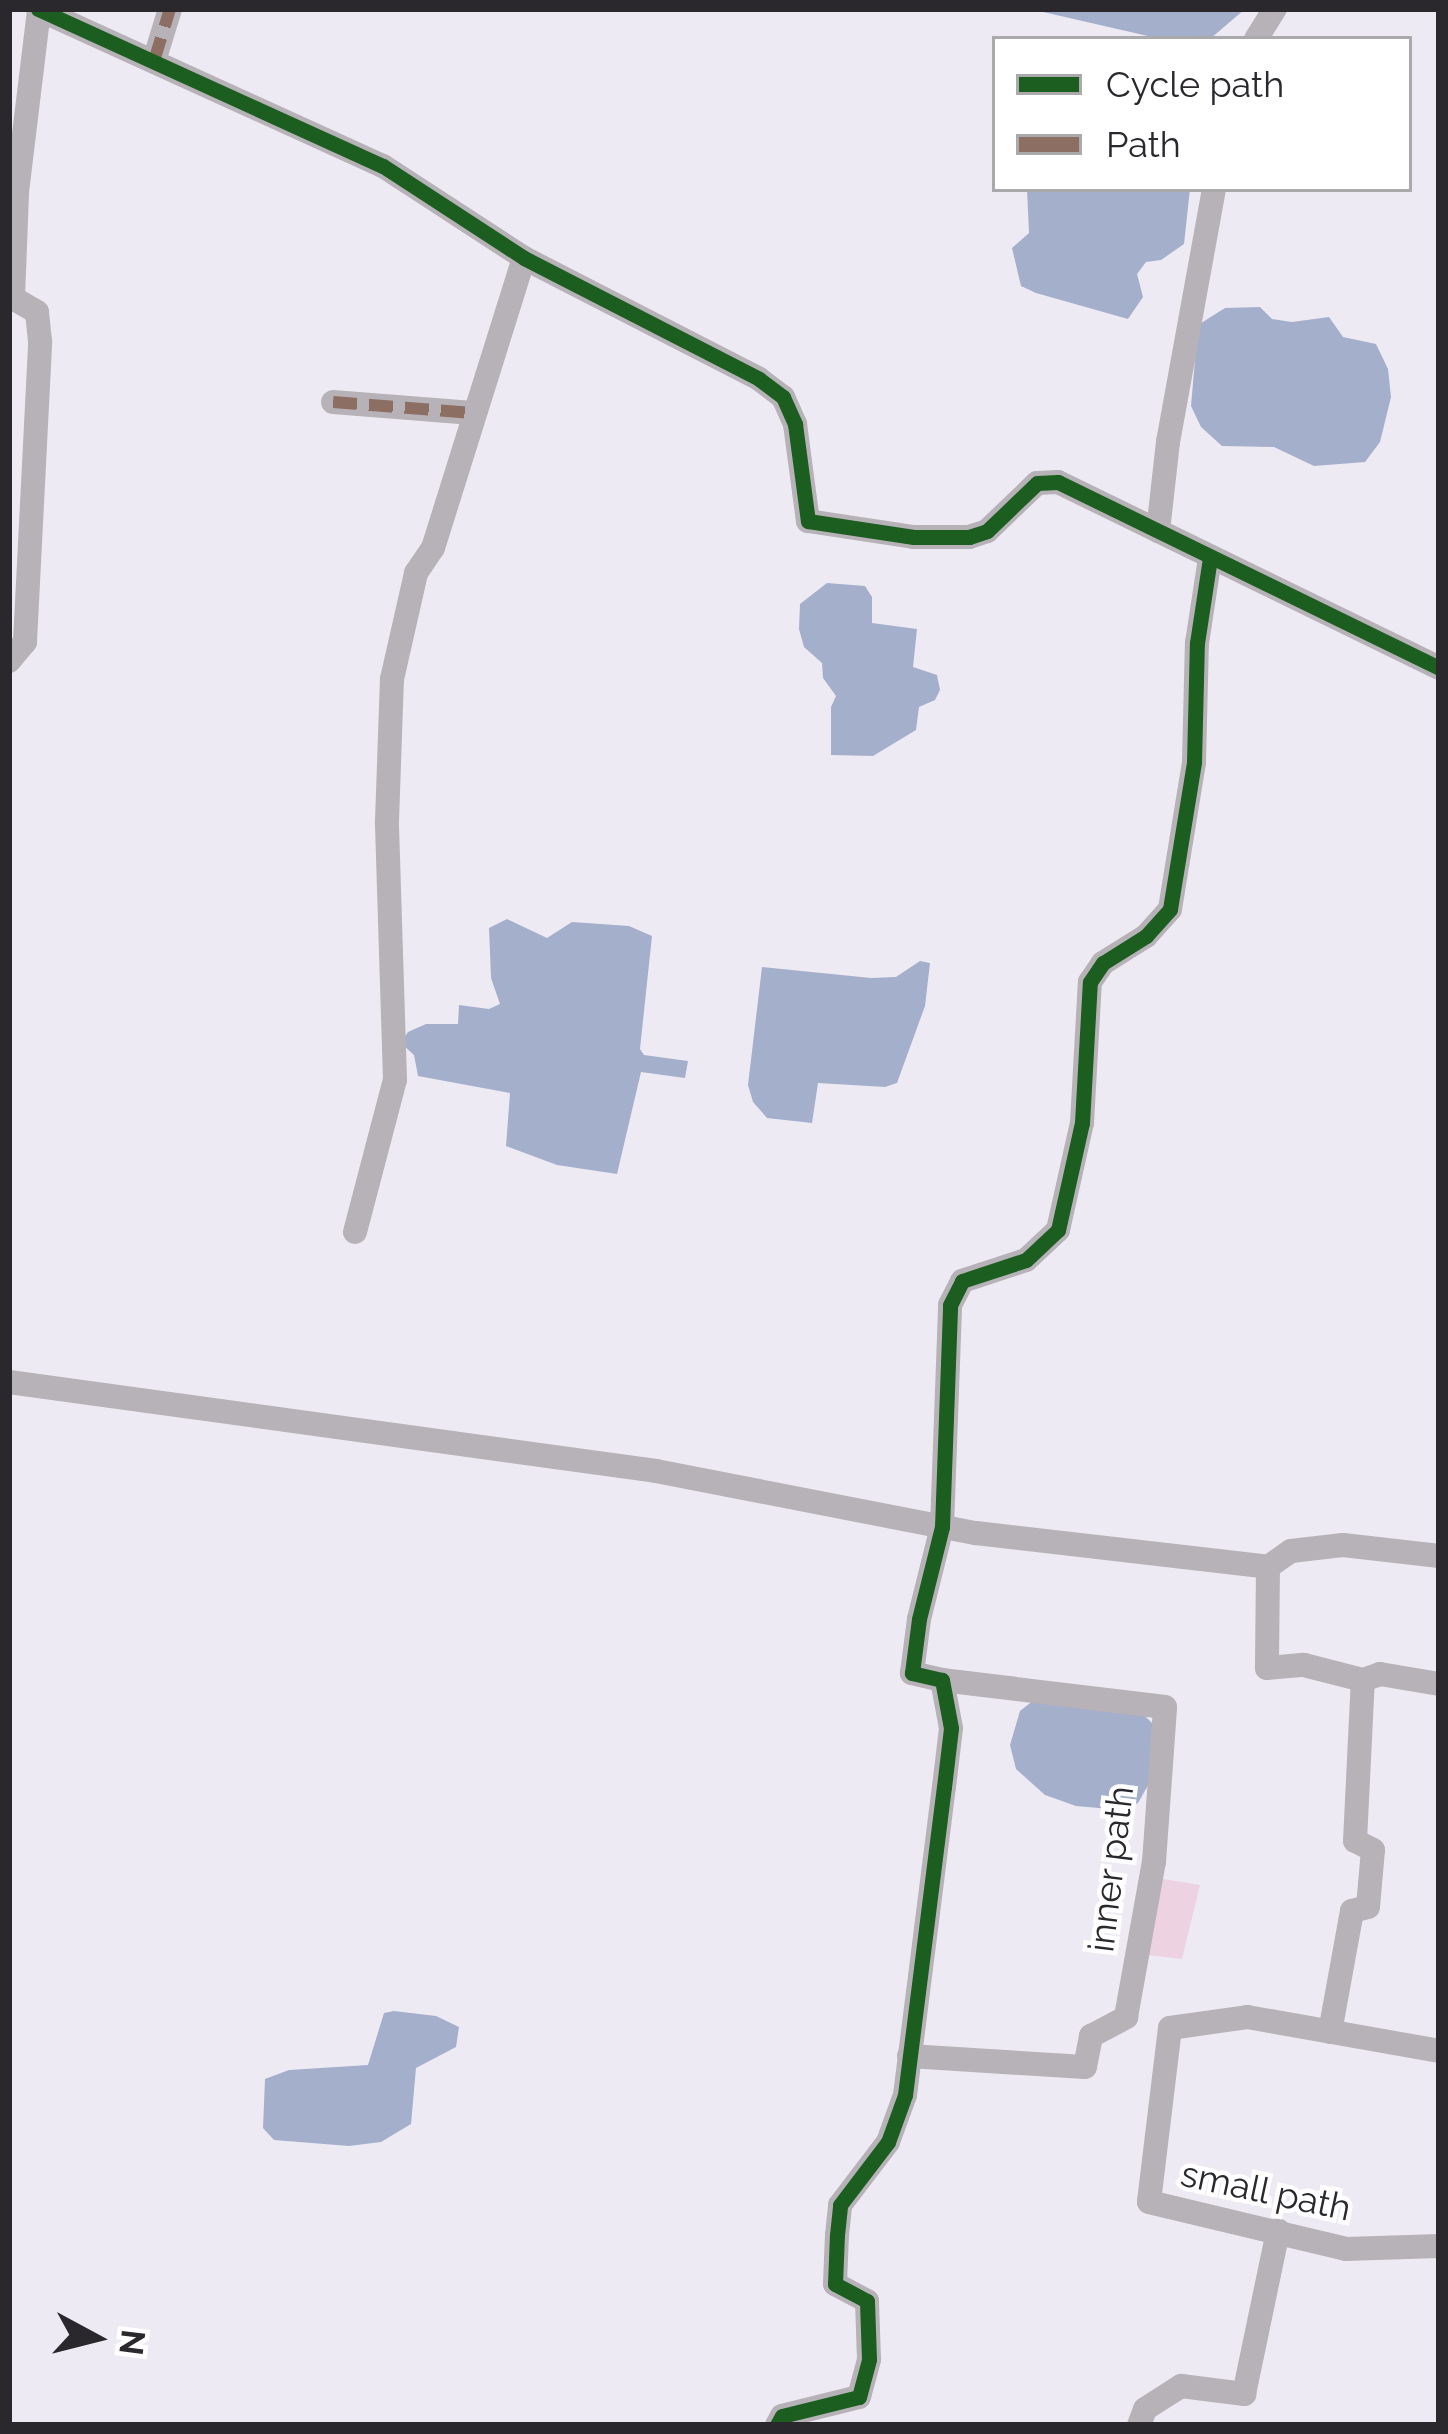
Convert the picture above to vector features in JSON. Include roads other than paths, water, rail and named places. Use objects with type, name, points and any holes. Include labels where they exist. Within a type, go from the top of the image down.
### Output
[{"type":"street","points":[[154,61],[170,9]]},
{"type":"street","points":[[1258,36],[1275,9]]},
{"type":"street","points":[[9,661],[25,643],[40,341],[37,312],[13,298],[17,192],[38,10],[382,166],[524,258],[759,379],[783,397],[795,424],[808,521],[914,537],[969,537],[987,531],[1037,483],[1058,482],[1439,668]]},
{"type":"street","points":[[1158,531],[1168,442],[1213,192]]},
{"type":"street","points":[[355,1232],[395,1081],[387,821],[392,680],[416,573],[433,548],[524,258]]},
{"type":"street","points":[[333,402],[473,413]]},
{"type":"street","points":[[777,2425],[782,2416],[859,2397],[868,2359],[867,2301],[835,2284],[840,2205],[888,2141],[904,2095],[951,1728],[942,1680],[912,1673],[919,1619],[942,1527],[950,1305],[962,1281],[1026,1260],[1058,1231],[1082,1123],[1090,982],[1102,962],[1146,936],[1170,909],[1194,762],[1197,643],[1210,558]]},
{"type":"street","points":[[9,1382],[656,1471],[859,1506],[942,1527],[1268,1567],[1291,1551],[1343,1545],[1439,1556]]},
{"type":"street","points":[[1268,1567],[1267,1669],[1304,1665],[1363,1680],[1380,1674],[1439,1684]]},
{"type":"street","name":"inner path","points":[[942,1680],[1165,1707],[1154,1862],[1126,2017]]},
{"type":"street","points":[[1330,2032],[1352,1911],[1368,1907],[1373,1850],[1355,1841],[1363,1680]]},
{"type":"street","points":[[909,2056],[1085,2067],[1091,2036],[1126,2017],[1170,2028],[1247,2017],[1439,2051]]},
{"type":"street","name":"small path","points":[[1170,2028],[1149,2202],[1346,2249],[1439,2246]]},
{"type":"street","points":[[1139,2425],[1145,2409],[1181,2386],[1244,2394],[1278,2231]]},
{"type":"water","points":[[1030,9],[1245,9],[1214,36],[1148,36]]},
{"type":"water","points":[[1027,192],[1190,192],[1184,244],[1161,260],[1146,262],[1137,274],[1143,297],[1128,319],[1021,286],[1012,248],[1029,233]]},
{"type":"water","points":[[1260,307],[1272,319],[1292,322],[1329,317],[1343,337],[1376,344],[1388,369],[1391,397],[1380,442],[1365,462],[1314,466],[1274,447],[1222,446],[1201,427],[1191,406],[1198,325],[1225,308]]},
{"type":"water","points":[[827,583],[865,586],[872,597],[872,623],[917,629],[913,667],[937,675],[940,690],[935,700],[919,707],[916,730],[873,756],[831,755],[831,707],[836,696],[823,678],[822,663],[804,647],[799,629],[800,604]]},
{"type":"water","points":[[507,919],[547,938],[572,922],[629,926],[652,936],[640,1049],[644,1055],[688,1061],[685,1078],[641,1072],[617,1174],[557,1165],[506,1146],[510,1093],[418,1076],[414,1055],[401,1043],[408,1032],[426,1024],[458,1024],[459,1005],[489,1009],[500,1004],[491,978],[489,928]]},
{"type":"water","points":[[920,961],[930,963],[925,1006],[897,1083],[885,1087],[818,1083],[812,1123],[767,1118],[753,1102],[748,1085],[762,967],[871,978],[896,977]]},
{"type":"water","points":[[1034,1700],[1144,1715],[1153,1724],[1151,1780],[1138,1803],[1121,1810],[1076,1806],[1045,1795],[1016,1769],[1010,1745],[1020,1711]]},
{"type":"water","points":[[384,2013],[436,2016],[459,2027],[456,2047],[416,2068],[411,2124],[381,2142],[349,2146],[274,2140],[263,2128],[265,2079],[289,2070],[368,2065]]}]
